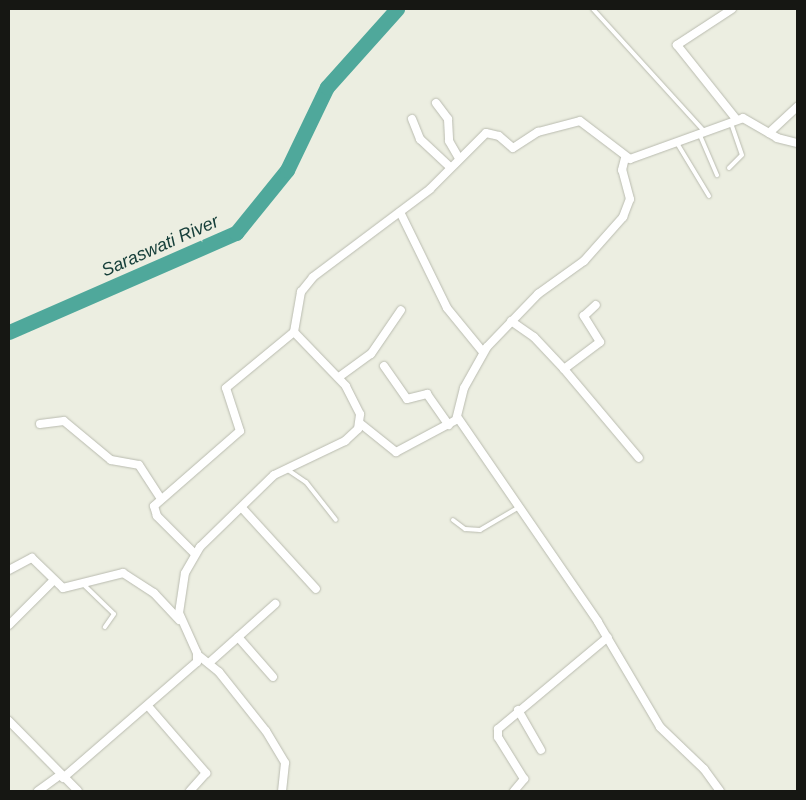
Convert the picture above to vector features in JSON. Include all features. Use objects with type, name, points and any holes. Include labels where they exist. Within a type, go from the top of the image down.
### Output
[{"type":"street","points":[[732,9],[677,44],[733,120]]},
{"type":"street","points":[[436,102],[448,119],[449,143],[459,158]]},
{"type":"street","points":[[769,132],[797,107]]},
{"type":"street","points":[[195,554],[157,516],[154,506],[160,497],[238,434],[241,426],[226,397],[226,388],[294,332],[301,292],[308,281],[400,212],[486,133],[499,136],[513,148],[538,132],[580,121],[625,158],[640,158],[701,130],[733,120],[747,119],[769,132],[797,142]]},
{"type":"street","points":[[412,120],[420,139],[450,167]]},
{"type":"street","points":[[294,332],[339,377],[356,404],[360,424],[396,452],[449,425],[458,418],[464,388],[483,352],[511,320],[547,286],[584,262],[623,217],[630,199],[622,170],[625,158]]},
{"type":"street","points":[[400,212],[447,308],[483,352]]},
{"type":"street","points":[[564,368],[600,342],[584,316],[596,304]]},
{"type":"street","points":[[339,377],[371,354],[401,310]]},
{"type":"street","points":[[511,320],[534,337],[564,368],[639,458]]},
{"type":"street","points":[[384,366],[407,399],[427,394],[449,425]]},
{"type":"street","points":[[458,418],[608,637],[660,727],[704,769],[720,791]]},
{"type":"street","points":[[40,424],[64,421],[112,460],[139,465],[160,497]]},
{"type":"street","points":[[179,620],[184,580],[195,554],[286,468],[345,441],[360,424]]},
{"type":"street","points":[[243,509],[316,589]]},
{"type":"street","points":[[9,570],[32,558],[53,581],[63,588],[123,573],[154,593],[179,620],[198,655],[209,663],[264,728],[282,758],[282,791]]},
{"type":"street","points":[[9,625],[53,581]]},
{"type":"street","points":[[209,663],[275,604]]},
{"type":"street","points":[[238,637],[273,677]]},
{"type":"street","points":[[514,791],[524,779],[497,733],[518,710],[608,637]]},
{"type":"street","points":[[38,791],[62,776],[148,706],[192,668],[198,655]]},
{"type":"street","points":[[148,706],[206,773],[190,791]]},
{"type":"street","points":[[518,710],[541,750]]},
{"type":"street","points":[[9,721],[78,791]]},
{"type":"lane","points":[[593,9],[701,130],[717,175]]},
{"type":"lane","points":[[729,168],[742,155],[733,120]]},
{"type":"lane","points":[[676,141],[709,196]]},
{"type":"lane","points":[[286,468],[306,482],[336,520]]},
{"type":"lane","points":[[453,520],[465,529],[480,530],[519,507]]},
{"type":"lane","points":[[81,583],[114,614],[106,627]]},
{"type":"waterway","name":"Saraswati River","points":[[9,332],[236,233],[287,170],[327,87],[397,9]]}]
